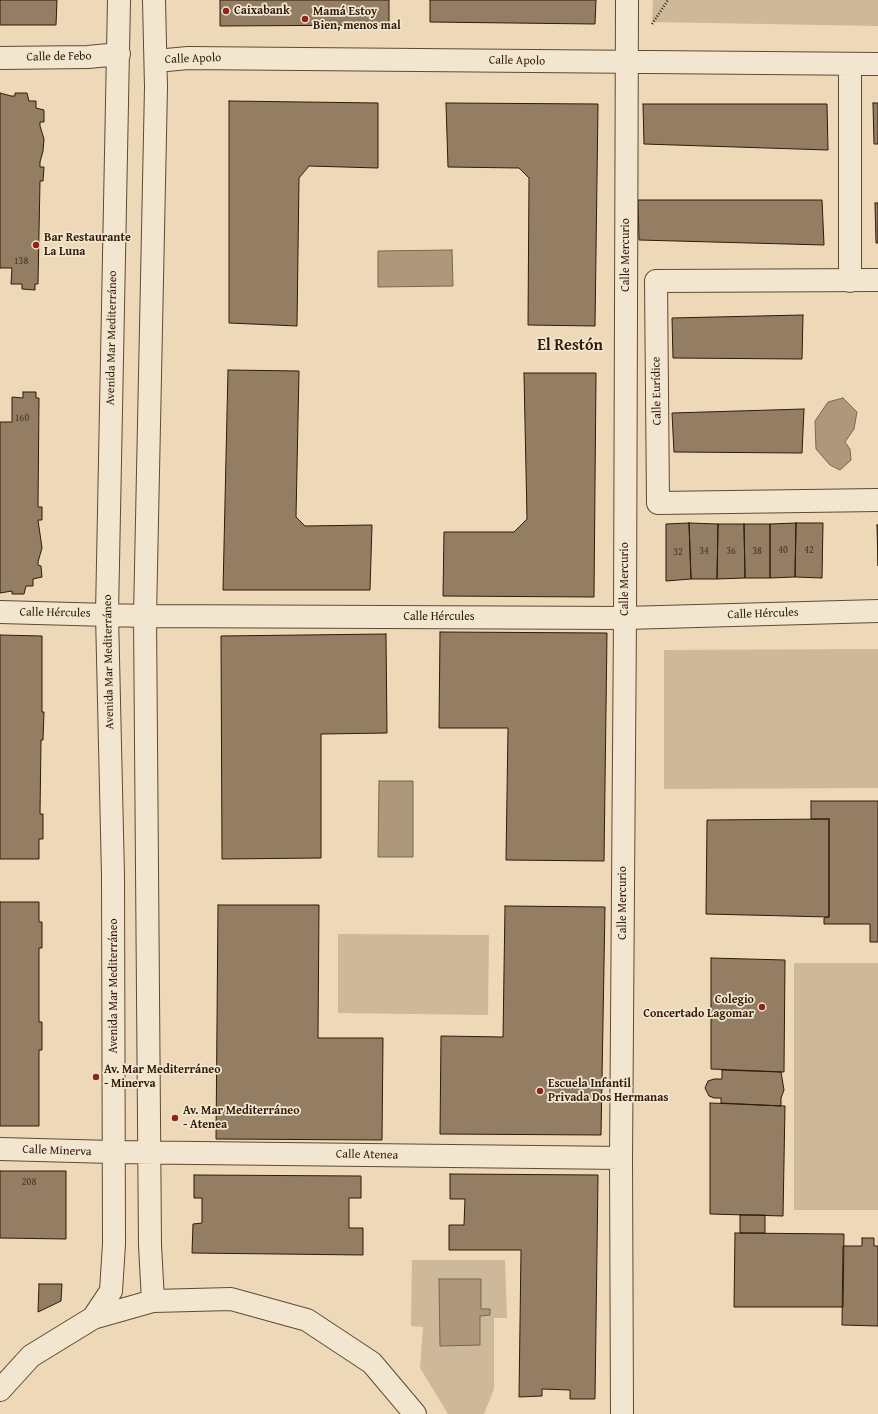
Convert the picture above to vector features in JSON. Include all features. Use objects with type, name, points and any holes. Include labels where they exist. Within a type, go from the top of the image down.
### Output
[{"type":"street","name":"Avenida Mar Mediterráneo","points":[[93,1318],[111,1291],[114,1244],[113,876],[107,614],[116,90],[119,54],[119,0]]},
{"type":"street","points":[[153,1301],[150,1245],[145,616],[156,61],[154,0]]},
{"type":"street","name":"Calle Mercurio","points":[[622,1414],[621,1158],[625,618],[627,0]]},
{"type":"street","name":"Calle de Febo","points":[[0,58],[88,58],[119,54]]},
{"type":"street","name":"Calle Apolo","points":[[156,61],[188,58],[878,64]]},
{"type":"street","points":[[850,64],[850,281]]},
{"type":"street","points":[[626,282],[878,280]]},
{"type":"street","name":"Calle Eurídice","points":[[656,281],[658,503]]},
{"type":"street","points":[[625,504],[878,500]]},
{"type":"street","name":"Calle Hércules","points":[[0,612],[145,616],[625,618],[878,611]]},
{"type":"street","name":"Calle Minerva","points":[[0,1149],[114,1152]]},
{"type":"street","name":"Calle Atenea","points":[[114,1152],[621,1158]]},
{"type":"street","points":[[0,1390],[31,1356],[93,1318],[153,1301],[231,1299],[306,1320],[372,1363],[415,1414]]},
{"type":"shaded area","points":[[653,0],[878,0],[878,26],[652,22]]},
{"type":"shaded area","points":[[452,250],[453,286],[378,287],[378,251]]},
{"type":"shaded area","points":[[843,398],[857,412],[854,429],[845,442],[850,449],[851,460],[840,470],[830,465],[816,449],[815,421],[828,402]]},
{"type":"shaded area","points":[[878,649],[878,788],[664,789],[664,650]]},
{"type":"shaded area","points":[[379,781],[413,781],[413,857],[378,857]]},
{"type":"shaded area","points":[[338,934],[489,935],[488,1015],[338,1013]]},
{"type":"shaded area","points":[[794,963],[878,963],[878,1210],[794,1210]]},
{"type":"shaded area","points":[[412,1260],[505,1260],[507,1318],[494,1318],[494,1389],[484,1414],[448,1414],[420,1368],[423,1327],[411,1326]]},
{"type":"shaded area","points":[[439,1279],[481,1279],[481,1309],[490,1309],[490,1315],[480,1316],[480,1345],[440,1346]]},
{"type":"building","points":[[0,0],[57,0],[56,25],[0,25]]},
{"type":"building","points":[[220,0],[389,0],[389,25],[220,26]]},
{"type":"building","points":[[430,0],[596,0],[595,24],[430,22]]},
{"type":"building","points":[[0,93],[15,96],[15,93],[27,93],[29,101],[36,101],[36,108],[44,110],[44,122],[40,122],[44,139],[40,167],[44,167],[43,181],[40,181],[38,284],[35,284],[35,290],[22,289],[22,284],[11,284],[12,268],[0,268]]},
{"type":"building","points":[[229,101],[378,103],[378,168],[309,166],[299,178],[297,326],[229,323]]},
{"type":"building","points":[[446,103],[598,104],[595,326],[528,325],[529,178],[519,168],[448,167]]},
{"type":"building","points":[[873,103],[878,103],[878,144],[874,144]]},
{"type":"building","points":[[643,104],[827,104],[828,150],[644,144]]},
{"type":"building","points":[[638,200],[822,200],[824,245],[639,240]]},
{"type":"building","points":[[875,203],[878,203],[878,243],[876,243]]},
{"type":"building","points":[[803,315],[802,359],[673,358],[672,318]]},
{"type":"building","points":[[228,370],[299,371],[296,517],[305,526],[372,525],[370,590],[223,590]]},
{"type":"building","points":[[524,373],[596,373],[594,597],[443,596],[444,532],[514,532],[527,519]]},
{"type":"building","points":[[23,392],[36,392],[36,398],[39,398],[38,507],[42,507],[42,520],[38,520],[42,548],[38,565],[41,566],[42,577],[33,579],[33,586],[26,586],[24,594],[12,594],[12,591],[0,593],[0,422],[12,422],[12,397],[23,398]]},
{"type":"building","points":[[804,409],[802,453],[674,452],[672,413]]},
{"type":"building","points":[[689,523],[718,524],[717,579],[691,579]]},
{"type":"building","points":[[689,523],[691,579],[666,581],[666,524]]},
{"type":"building","points":[[796,523],[795,577],[770,578],[770,524]]},
{"type":"building","points":[[796,523],[823,523],[822,578],[795,577]]},
{"type":"building","points":[[718,524],[744,524],[745,578],[717,579]]},
{"type":"building","points":[[744,524],[770,524],[770,578],[745,578]]},
{"type":"building","points":[[877,525],[878,525],[878,566]]},
{"type":"building","points":[[440,632],[607,633],[604,861],[506,860],[508,728],[439,728]]},
{"type":"building","points":[[386,634],[387,733],[321,734],[321,858],[222,859],[221,636]]},
{"type":"building","points":[[0,635],[42,636],[42,712],[44,712],[43,740],[41,740],[40,814],[43,814],[43,839],[39,839],[39,859],[0,859]]},
{"type":"building","points":[[811,801],[878,801],[878,942],[870,942],[870,924],[824,924],[824,918],[829,917],[829,819],[811,819]]},
{"type":"building","points":[[829,819],[829,917],[706,914],[707,820]]},
{"type":"building","points":[[0,902],[39,902],[39,922],[42,922],[42,948],[39,948],[39,1022],[42,1022],[42,1050],[39,1050],[39,1126],[0,1126]]},
{"type":"building","points":[[218,905],[319,905],[318,1038],[383,1038],[382,1140],[216,1139]]},
{"type":"building","points":[[505,906],[605,907],[601,1135],[440,1134],[441,1036],[503,1037]]},
{"type":"building","points":[[711,958],[785,960],[784,1072],[711,1069]]},
{"type":"building","points":[[722,1070],[781,1072],[784,1090],[781,1098],[781,1106],[721,1103],[721,1098],[709,1096],[705,1088],[708,1081],[722,1079]]},
{"type":"building","points":[[710,1103],[785,1106],[783,1216],[710,1214]]},
{"type":"building","points":[[0,1171],[66,1171],[66,1239],[0,1238]]},
{"type":"building","points":[[450,1174],[598,1175],[595,1399],[570,1399],[570,1390],[542,1389],[542,1396],[519,1397],[521,1250],[449,1250],[449,1225],[464,1225],[465,1199],[450,1199]]},
{"type":"building","points":[[194,1175],[361,1176],[361,1198],[349,1198],[349,1228],[363,1228],[363,1255],[192,1253],[193,1224],[202,1223],[202,1198],[194,1198]]},
{"type":"building","points":[[740,1215],[765,1215],[765,1233],[740,1233]]},
{"type":"building","points":[[735,1233],[844,1234],[843,1307],[734,1307]]},
{"type":"building","points":[[862,1238],[874,1238],[874,1246],[878,1246],[878,1326],[842,1325],[843,1246],[862,1246]]},
{"type":"building","points":[[39,1284],[62,1284],[61,1301],[38,1312]]},
{"type":"place","name":"Caixabank","points":[[226,11]]},
{"type":"place","name":"Mamá Estoy Bien, menos mal","points":[[305,19]]},
{"type":"place","name":"Bar Restaurante La Luna","points":[[36,245]]},
{"type":"place","name":"Colegio Concertado Lagomar","points":[[762,1007]]},
{"type":"place","name":"Av. Mar Mediterráneo - Minerva","points":[[96,1077]]},
{"type":"place","name":"Escuela Infantil Privada Dos Hermanas","points":[[540,1091]]},
{"type":"place","name":"Av. Mar Mediterráneo - Atenea","points":[[175,1118]]},
{"type":"district","name":"El Restón","points":[[570,346]]}]
